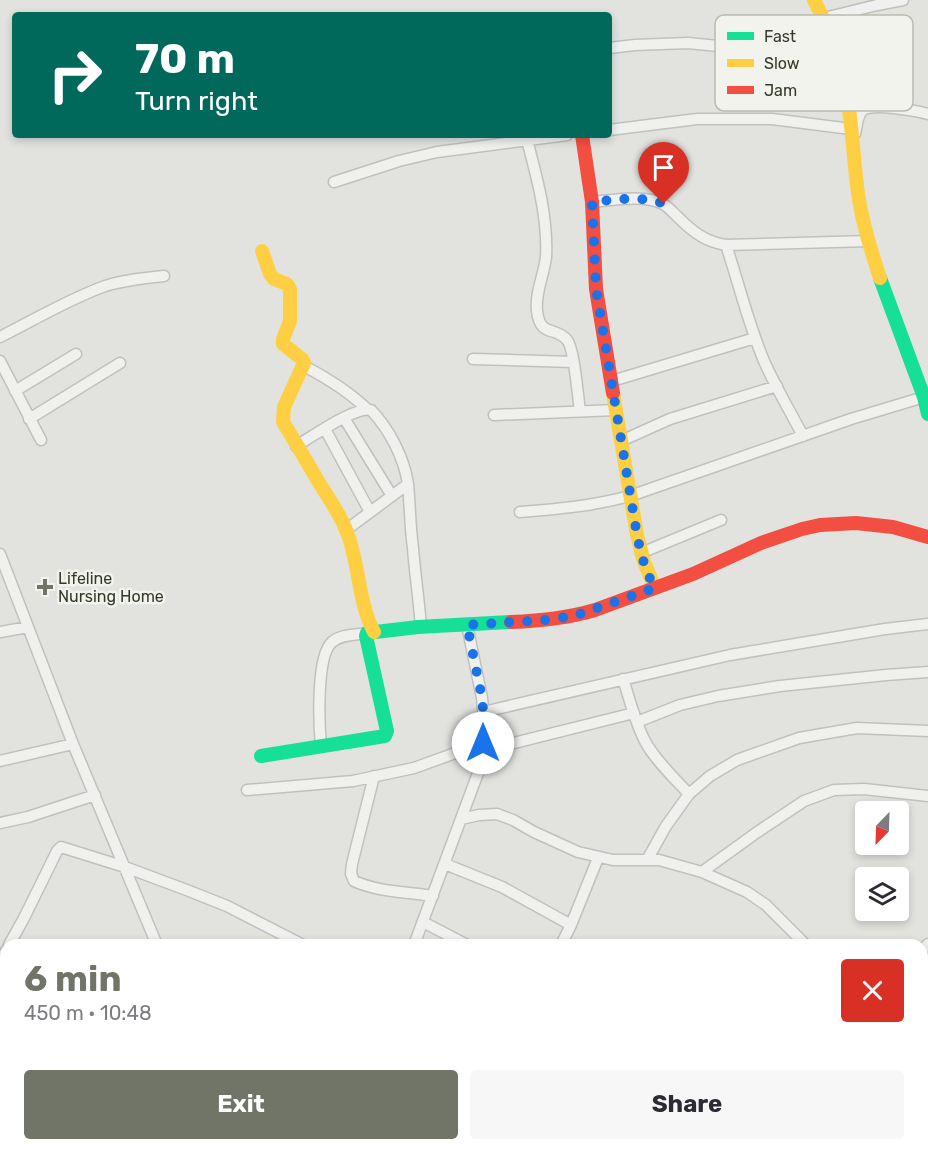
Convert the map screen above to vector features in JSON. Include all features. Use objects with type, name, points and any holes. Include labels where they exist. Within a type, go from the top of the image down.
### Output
[{"type":"street","points":[[814,0],[822,15]]},
{"type":"street","points":[[833,15],[865,4],[903,0]]},
{"type":"street","points":[[612,48],[688,43],[715,46]]},
{"type":"street","points":[[848,111],[860,204],[869,241],[882,285],[926,396],[928,414]]},
{"type":"street","points":[[852,146],[862,111]]},
{"type":"street","points":[[911,111],[928,114]]},
{"type":"street","points":[[612,130],[697,119],[772,119],[851,129]]},
{"type":"street","points":[[334,182],[399,161],[437,152],[540,138]]},
{"type":"street","points":[[582,138],[592,202],[596,289],[641,553],[648,577],[655,588]]},
{"type":"street","points":[[527,140],[545,225],[546,260],[538,285],[537,298],[539,320],[542,326],[569,341],[580,411]]},
{"type":"street","points":[[592,202],[653,200],[664,204],[698,235],[713,243],[726,245],[869,241]]},
{"type":"street","points":[[726,245],[765,363],[803,436]]},
{"type":"street","points":[[262,252],[270,274],[274,279],[289,286],[290,321],[283,344],[304,363],[282,418],[285,428],[346,530],[371,632]]},
{"type":"street","points":[[0,337],[57,307],[104,286],[130,279],[164,276]]},
{"type":"street","points":[[612,381],[755,338]]},
{"type":"street","points":[[15,391],[76,354]]},
{"type":"street","points":[[473,358],[573,362]]},
{"type":"street","points":[[0,361],[41,441]]},
{"type":"street","points":[[29,419],[120,363]]},
{"type":"street","points":[[304,366],[335,382],[374,414],[399,454],[408,484],[421,627]]},
{"type":"street","points":[[621,441],[670,419],[777,386]]},
{"type":"street","points":[[520,512],[589,506],[630,496],[852,419],[926,396]]},
{"type":"street","points":[[297,446],[344,418],[367,409]]},
{"type":"street","points":[[494,415],[616,410]]},
{"type":"street","points":[[344,418],[392,496]]},
{"type":"street","points":[[325,429],[370,512]]},
{"type":"street","points":[[346,530],[408,484]]},
{"type":"street","points":[[641,553],[721,520]]},
{"type":"street","points":[[321,746],[319,690],[325,653],[330,643],[339,637],[421,627],[546,620],[574,616],[692,574],[784,534],[829,523],[860,522],[882,525],[928,537]]},
{"type":"street","points":[[1,557],[74,744],[155,939]]},
{"type":"street","points":[[483,712],[730,655],[928,624]]},
{"type":"street","points":[[416,939],[478,773],[483,747],[483,712],[467,625]]},
{"type":"street","points":[[0,632],[28,627]]},
{"type":"street","points":[[261,756],[387,734],[366,636],[371,632]]},
{"type":"street","points":[[247,790],[353,781],[414,768],[483,747],[636,718],[718,696],[780,686],[928,672]]},
{"type":"street","points":[[623,680],[646,744],[689,794]]},
{"type":"street","points":[[647,860],[666,826],[689,794],[710,776],[736,760],[799,738],[857,728],[928,730]]},
{"type":"street","points":[[0,761],[74,744]]},
{"type":"street","points":[[374,776],[352,864],[351,874],[354,881],[380,889],[434,896]]},
{"type":"street","points":[[702,872],[804,801],[834,790],[864,789],[928,796]]},
{"type":"street","points":[[0,823],[28,817],[95,795]]},
{"type":"street","points":[[461,819],[496,814],[578,852],[598,858],[658,860],[702,872],[747,892],[766,905],[800,939]]},
{"type":"street","points":[[12,939],[61,847],[125,867],[227,906],[291,939]]},
{"type":"street","points":[[564,939],[598,858]]},
{"type":"street","points":[[445,864],[502,887],[571,925]]},
{"type":"street","points":[[423,922],[456,939]]},
{"type":"traffic: fast","points":[[880,278],[924,397],[928,414]]},
{"type":"traffic: fast","points":[[261,756],[385,736],[387,731],[367,633],[418,627],[511,622]]},
{"type":"traffic: slow","points":[[814,0],[821,15]]},
{"type":"traffic: slow","points":[[849,111],[860,204],[880,278]]},
{"type":"traffic: slow","points":[[262,251],[270,274],[274,279],[287,284],[290,289],[290,321],[283,344],[304,363],[284,407],[283,422],[344,524],[354,555],[364,607],[374,632]]},
{"type":"traffic: slow","points":[[613,393],[637,535],[644,562],[655,588]]},
{"type":"traffic: jam","points":[[582,138],[592,202],[596,289],[613,393]]},
{"type":"traffic: jam","points":[[511,622],[553,619],[595,610],[693,574],[761,543],[820,525],[856,523],[893,527],[928,537]]},
{"type":"place","name":"Lifeline Nursing Home","points":[[45,587]]},
{"type":"route","points":[[483,743],[482,698],[467,625],[574,616],[655,588],[648,577],[637,535],[602,328],[596,289],[592,202],[634,199],[653,200],[664,204]]}]
